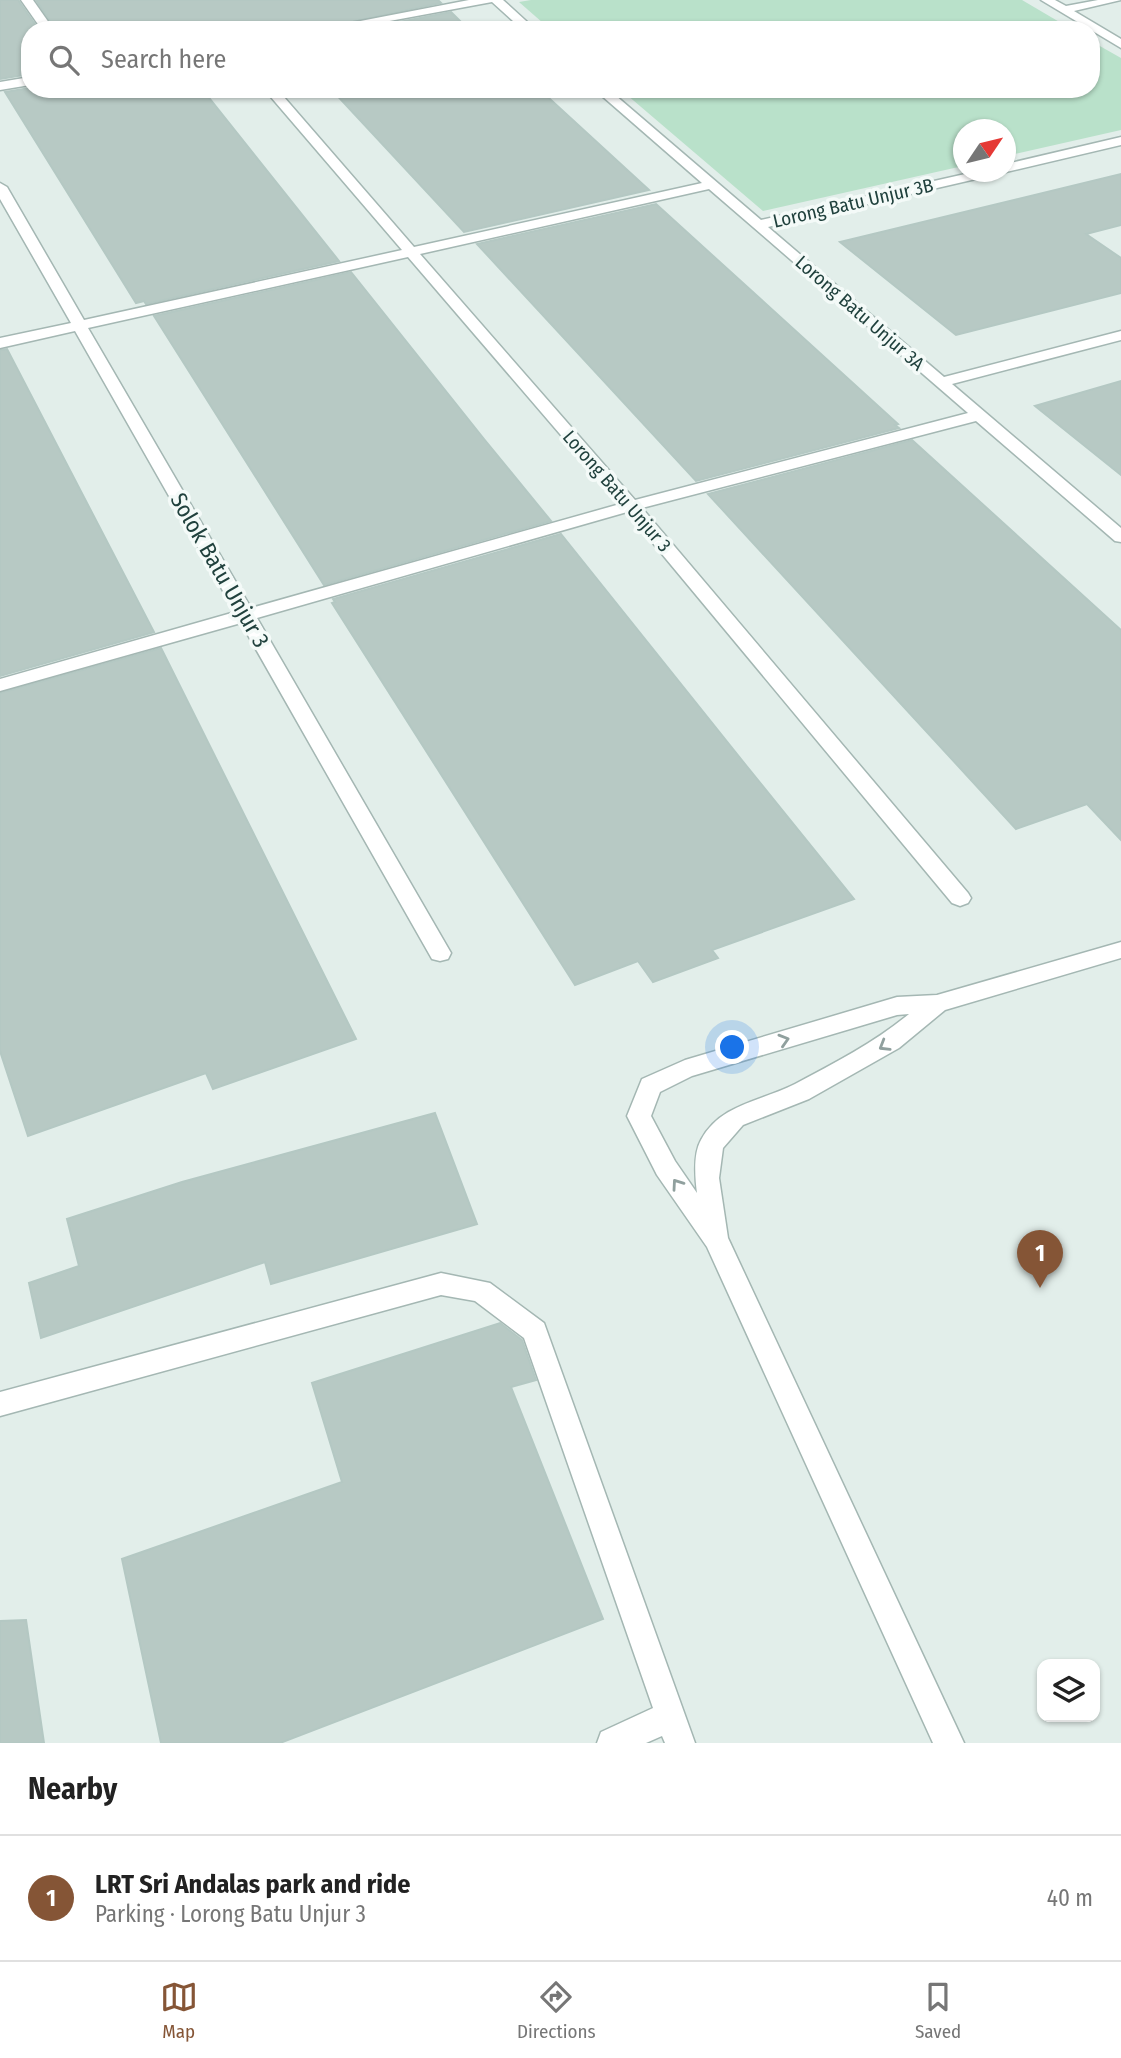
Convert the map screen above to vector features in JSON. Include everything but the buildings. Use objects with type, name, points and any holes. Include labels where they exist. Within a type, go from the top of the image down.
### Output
[{"type":"street","points":[[27,0],[42,21]]},
{"type":"street","points":[[367,21],[488,0]]},
{"type":"street","points":[[495,0],[520,21]]},
{"type":"street","points":[[1047,0],[1082,21]]},
{"type":"street","points":[[1064,10],[1115,0]]},
{"type":"street","points":[[1100,31],[1121,44]]},
{"type":"street","points":[[0,86],[21,82]]},
{"type":"street","name":"Lorong Batu Unjur 3","points":[[278,98],[631,506],[960,898]]},
{"type":"street","name":"Lorong Batu Unjur 3A","points":[[610,98],[1121,537]]},
{"type":"street","points":[[1016,166],[1118,145]]},
{"type":"street","name":"Lorong Batu Unjur 3B","points":[[757,225],[953,180]]},
{"type":"street","points":[[0,343],[711,185]]},
{"type":"street","name":"Solok Batu Unjur 3","points":[[0,187],[440,953]]},
{"type":"street","points":[[941,382],[1121,335]]},
{"type":"street","points":[[0,685],[631,506],[980,415]]},
{"type":"street","points":[[949,1743],[716,1240],[666,1168],[639,1116],[650,1086],[685,1069],[897,1006],[937,1004],[1121,950]]},
{"type":"street","points":[[716,1240],[708,1178],[711,1144],[735,1118],[801,1093],[891,1042],[937,1004]]},
{"type":"street","points":[[0,1404],[441,1284],[481,1291],[535,1331],[675,1729],[612,1743]]},
{"type":"green space","points":[[1022,0],[1058,21],[541,21],[519,2]]},
{"type":"green space","points":[[1100,46],[1121,58],[1121,130],[1016,154],[1016,119],[953,119],[953,168],[763,211],[631,98],[1100,98]]},
{"type":"place","name":"LRT Sri Andalas park and ride","points":[[1040,1288]]}]
